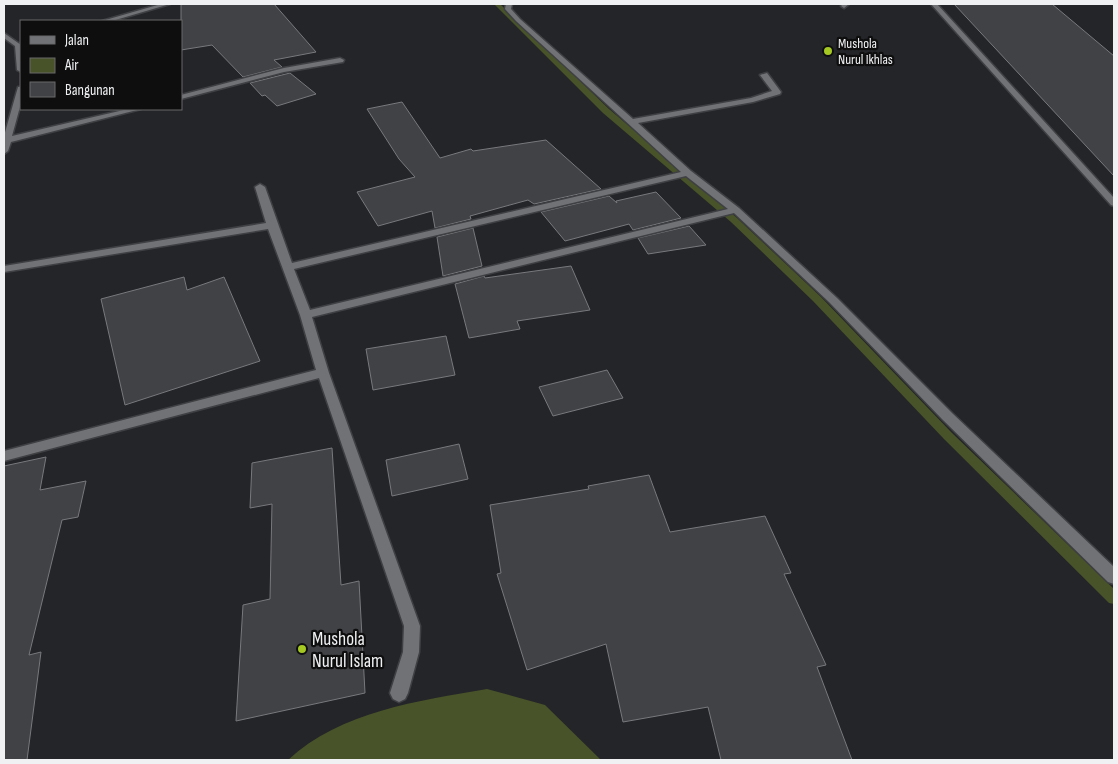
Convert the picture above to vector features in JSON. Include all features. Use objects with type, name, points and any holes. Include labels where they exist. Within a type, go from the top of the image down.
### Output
[{"type":"street","points":[[109,20],[167,4]]},
{"type":"street","points":[[510,4],[508,8],[518,20],[688,173],[736,210],[833,300],[947,416],[1114,577]]},
{"type":"street","points":[[934,4],[1114,203]]},
{"type":"street","points":[[4,35],[17,43],[20,63]]},
{"type":"street","points":[[4,42],[17,43]]},
{"type":"street","points":[[182,97],[284,70],[340,60]]},
{"type":"street","points":[[632,122],[772,95],[777,92],[764,75]]},
{"type":"street","points":[[4,151],[20,92]]},
{"type":"street","points":[[7,140],[133,110]]},
{"type":"street","points":[[288,268],[688,173]]},
{"type":"street","points":[[260,186],[272,225],[306,315],[322,373],[412,626],[411,652],[399,693]]},
{"type":"street","points":[[306,315],[736,210]]},
{"type":"street","points":[[4,269],[272,225]]},
{"type":"street","points":[[4,456],[322,373]]},
{"type":"water","points":[[487,689],[545,705],[601,760],[288,760],[309,743],[356,719],[434,698]]},
{"type":"building","points":[[181,4],[274,4],[316,52],[274,60],[282,67],[243,77],[212,45],[182,50]]},
{"type":"building","points":[[954,4],[1052,4],[1114,56],[1114,176]]},
{"type":"building","points":[[290,73],[316,94],[277,106],[265,95],[262,96],[250,83]]},
{"type":"building","points":[[402,102],[440,158],[471,149],[473,151],[546,140],[601,189],[534,204],[528,200],[470,216],[471,219],[435,228],[432,211],[378,226],[357,192],[415,177],[399,159],[367,109]]},
{"type":"building","points":[[656,192],[681,218],[633,230],[629,224],[565,241],[541,212],[609,196],[617,203],[616,201]]},
{"type":"building","points":[[689,226],[706,245],[648,254],[638,238]]},
{"type":"building","points":[[473,228],[482,266],[443,276],[437,237]]},
{"type":"building","points":[[571,266],[590,310],[517,321],[520,329],[469,338],[455,284],[484,276],[485,278]]},
{"type":"building","points":[[184,277],[187,290],[224,277],[260,361],[125,405],[101,299]]},
{"type":"building","points":[[446,336],[455,375],[373,390],[366,349]]},
{"type":"building","points":[[607,370],[623,398],[553,416],[539,387]]},
{"type":"building","points":[[459,444],[468,479],[392,496],[386,460]]},
{"type":"building","points":[[332,448],[341,585],[359,581],[365,693],[236,721],[243,605],[270,599],[272,504],[250,508],[252,463]]},
{"type":"building","points":[[46,457],[40,490],[86,481],[78,517],[62,520],[29,655],[41,652],[27,760],[4,760],[4,466]]},
{"type":"building","points":[[649,475],[670,532],[765,516],[791,573],[784,574],[826,665],[817,667],[852,760],[721,760],[708,707],[623,722],[606,644],[527,670],[497,574],[501,573],[490,505],[589,489],[588,486]]},
{"type":"waterway","points":[[497,4],[606,111],[734,220],[817,299],[948,436],[1114,598]]},
{"type":"place","name":"Mushola Nurul Ikhlas","points":[[828,51]]},
{"type":"place","name":"Mushola Nurul Islam","points":[[302,649]]}]
